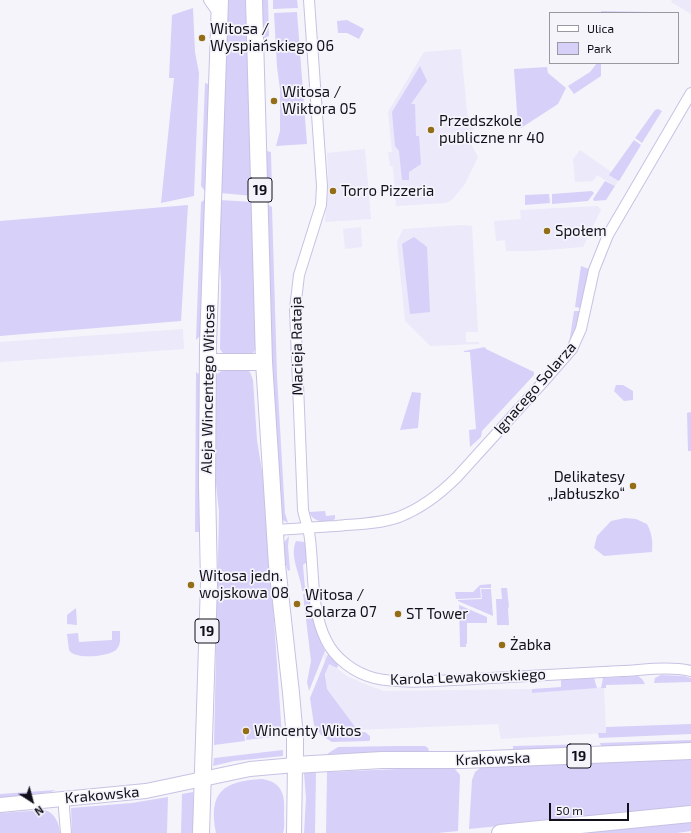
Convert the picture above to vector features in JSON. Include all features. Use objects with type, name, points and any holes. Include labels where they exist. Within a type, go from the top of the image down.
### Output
[{"type":"main road","name":"19","points":[[254,0],[264,362],[277,565],[291,693],[295,738],[295,765]]},
{"type":"main road","name":"Aleja Wincentego Witosa","points":[[204,778],[209,583],[208,362],[219,7]]},
{"type":"main road","points":[[208,362],[264,362]]},
{"type":"main road","name":"Krakowska","points":[[0,805],[146,791],[250,769],[295,765],[382,760],[463,760],[691,751]]},
{"type":"main road","points":[[294,833],[295,765]]},
{"type":"main road","name":"19","points":[[201,833],[204,778]]},
{"type":"main road","points":[[500,833],[691,814]]},
{"type":"street","points":[[209,0],[219,7]]},
{"type":"street","name":"Macieja Rataja","points":[[308,527],[303,510],[295,309],[299,275],[322,205],[322,186],[309,0]]},
{"type":"street","name":"Ignacego Solarza","points":[[275,530],[383,522],[404,515],[427,503],[460,473],[572,349],[579,335],[594,270],[608,235],[691,94]]},
{"type":"street","name":"Karola Lewakowskiego","points":[[308,527],[317,610],[324,636],[340,659],[353,669],[367,676],[392,681],[442,681],[649,670],[691,671]]},
{"type":"street","points":[[64,798],[66,833]]},
{"type":"shaded area","points":[[672,0],[691,0],[691,14],[671,2]]},
{"type":"shaded area","name":"Przedszkole publiczne nr 40","points":[[461,49],[468,122],[475,127],[467,137],[478,157],[465,184],[452,200],[446,203],[396,206],[393,167],[390,166],[388,152],[392,152],[388,112],[424,52]]},
{"type":"shaded area","points":[[365,149],[371,219],[325,222],[328,174],[327,153]]},
{"type":"shaded area","points":[[580,150],[620,178],[615,186],[597,175],[593,181],[575,182],[573,159]]},
{"type":"shaded area","points":[[598,206],[601,210],[583,247],[533,251],[506,251],[505,240],[496,241],[494,221],[521,219],[520,210]]},
{"type":"shaded area","points":[[463,225],[472,226],[478,332],[466,332],[466,342],[479,342],[479,344],[430,346],[405,321],[397,242],[403,229]]},
{"type":"shaded area","points":[[361,227],[362,247],[345,249],[343,229]]},
{"type":"shaded area","points":[[183,329],[184,349],[0,362],[0,342]]},
{"type":"shaded area","points":[[324,652],[335,667],[347,676],[384,691],[532,689],[532,693],[604,687],[606,733],[501,739],[498,724],[358,730],[327,689]]},
{"type":"green space","points":[[226,0],[245,0],[252,119],[253,196],[220,193]]},
{"type":"green space","points":[[263,0],[268,0],[269,36],[265,38],[263,37]]},
{"type":"green space","points":[[273,0],[297,0],[298,8],[273,9]]},
{"type":"green space","points":[[193,8],[195,52],[199,73],[194,196],[161,203],[174,78],[169,78],[172,15]]},
{"type":"green space","points":[[601,11],[652,12],[601,12]]},
{"type":"green space","points":[[297,12],[307,144],[276,146],[280,131],[280,89],[277,67],[274,13]]},
{"type":"green space","points":[[347,20],[364,29],[359,39],[347,33],[338,33],[337,21]]},
{"type":"green space","points":[[596,64],[601,64],[601,76],[574,94],[568,86],[590,72]]},
{"type":"green space","points":[[420,66],[427,81],[411,104],[415,104],[416,136],[419,136],[421,164],[409,172],[409,180],[402,180],[399,151],[395,146],[392,112]]},
{"type":"green space","points":[[547,67],[548,73],[566,88],[558,104],[521,128],[518,127],[514,69]]},
{"type":"green space","points":[[205,83],[208,84],[210,94],[206,192],[201,186]]},
{"type":"green space","points":[[658,109],[662,111],[642,143],[635,138],[655,110]]},
{"type":"green space","points":[[634,140],[641,145],[619,181],[609,175]]},
{"type":"green space","points":[[267,151],[271,152],[272,194],[267,196],[266,164]]},
{"type":"green space","points":[[605,181],[615,186],[606,200],[594,201],[593,199]]},
{"type":"green space","points":[[592,191],[594,193],[588,201],[552,204],[552,194]]},
{"type":"green space","points":[[549,194],[550,203],[525,205],[525,195]]},
{"type":"green space","points":[[206,199],[200,336],[196,340],[201,202]]},
{"type":"green space","points":[[219,200],[254,202],[256,348],[252,355],[224,355],[220,349],[221,281],[218,235]]},
{"type":"green space","points":[[267,204],[272,207],[277,376],[285,513],[288,523],[281,519],[273,412]]},
{"type":"green space","points":[[188,205],[181,321],[0,336],[0,221]]},
{"type":"green space","points":[[414,237],[427,247],[430,312],[410,314],[402,244]]},
{"type":"green space","points":[[581,266],[589,269],[581,308],[575,307]]},
{"type":"green space","points":[[574,311],[580,311],[574,335],[569,344]]},
{"type":"green space","points":[[485,347],[486,349],[534,372],[534,375],[482,431],[481,437],[470,447],[469,430],[476,429],[470,352],[464,351]]},
{"type":"green space","points":[[245,369],[250,372],[253,380],[257,440],[265,490],[282,736],[246,740],[248,729],[244,729],[245,741],[214,745],[219,512],[214,465],[216,376],[225,370]]},
{"type":"green space","points":[[196,372],[200,375],[200,532],[195,532]]},
{"type":"green space","points":[[616,385],[623,385],[633,391],[633,400],[624,401],[614,391]]},
{"type":"green space","points":[[412,392],[421,393],[418,428],[400,430]]},
{"type":"green space","points":[[691,412],[691,451],[688,451],[687,413]]},
{"type":"green space","points":[[325,511],[326,516],[335,515],[335,519],[324,522],[320,521],[313,518],[309,512]]},
{"type":"green space","points":[[625,518],[636,519],[647,524],[652,538],[652,552],[604,556],[594,548],[597,536],[611,521]]},
{"type":"green space","points":[[289,536],[288,546],[290,570],[288,571],[285,562],[283,544]]},
{"type":"green space","points":[[296,541],[305,542],[307,562],[303,565],[305,588],[310,590],[302,591],[294,553]]},
{"type":"green space","points":[[491,584],[491,588],[480,588],[481,598],[456,599],[455,592],[473,592],[480,585]]},
{"type":"green space","points":[[501,588],[507,588],[509,625],[497,625],[496,599],[502,599]]},
{"type":"green space","points":[[481,589],[491,589],[493,616],[458,601],[482,599]]},
{"type":"green space","points":[[310,593],[314,623],[325,651],[309,691],[307,682],[311,661],[303,594]]},
{"type":"green space","points":[[459,605],[487,617],[487,623],[467,623],[466,647],[460,647]]},
{"type":"green space","points":[[76,608],[77,625],[67,624],[67,615]]},
{"type":"green space","points":[[112,631],[120,631],[119,645],[114,651],[98,656],[81,656],[71,653],[69,650],[67,634],[78,633],[79,642],[112,640]]},
{"type":"green space","points":[[328,654],[338,665],[337,668],[329,664],[325,674],[327,689],[359,732],[365,732],[370,736],[369,741],[332,742],[321,735],[314,725],[310,698]]},
{"type":"green space","points":[[661,675],[684,676],[691,678],[691,682],[654,683],[655,678]]},
{"type":"green space","points":[[638,676],[645,684],[606,685],[606,688],[601,688],[603,678]]},
{"type":"green space","points":[[594,678],[597,688],[532,693],[532,689],[561,687],[561,680]]},
{"type":"green space","points":[[691,724],[691,734],[599,738],[598,733],[606,733],[606,727]]},
{"type":"green space","points":[[691,740],[691,745],[602,749],[600,743]]},
{"type":"green space","points":[[592,744],[591,749],[531,751],[513,749],[513,746]]},
{"type":"green space","points":[[425,746],[428,748],[429,752],[327,754],[338,747]]},
{"type":"green space","points":[[283,750],[283,756],[234,761],[213,766],[214,758]]},
{"type":"green space","points":[[691,758],[691,807],[469,829],[472,780],[475,772],[483,766]]},
{"type":"green space","points":[[448,767],[455,769],[460,775],[458,831],[438,833],[326,833],[327,772]]},
{"type":"green space","points":[[304,773],[316,773],[315,833],[304,833],[306,798]]},
{"type":"green space","points":[[262,779],[274,783],[281,791],[283,796],[283,833],[216,833],[214,808],[221,791],[228,786],[237,783],[248,780]]},
{"type":"green space","points":[[56,790],[51,792],[0,798],[0,794]]},
{"type":"green space","points":[[193,792],[193,833],[181,833],[182,794]]},
{"type":"green space","points":[[168,797],[167,833],[72,833],[71,808],[132,803]]},
{"type":"green space","points":[[45,810],[51,813],[56,819],[60,833],[0,833],[0,813]]},
{"type":"green space","points":[[691,820],[691,831],[677,833],[560,833]]},
{"type":"place","name":"Witosa / Wyspiańskiego 06","points":[[202,38]]},
{"type":"place","name":"Witosa / Wiktora 05","points":[[274,101]]},
{"type":"place","name":"Przedszkole publiczne nr 40","points":[[431,130]]},
{"type":"place","name":"Torro Pizzeria","points":[[333,191]]},
{"type":"place","name":"Społem","points":[[547,231]]},
{"type":"place","name":"Delikatesy „Jabłuszko“","points":[[633,486]]},
{"type":"place","name":"Witosa jedn. wojskowa 08","points":[[191,585]]},
{"type":"place","name":"Witosa / Solarza 07","points":[[297,604]]},
{"type":"place","name":"ST Tower","points":[[398,614]]},
{"type":"place","name":"Żabka","points":[[502,645]]},
{"type":"place","name":"Wincenty Witos","points":[[246,731]]}]
